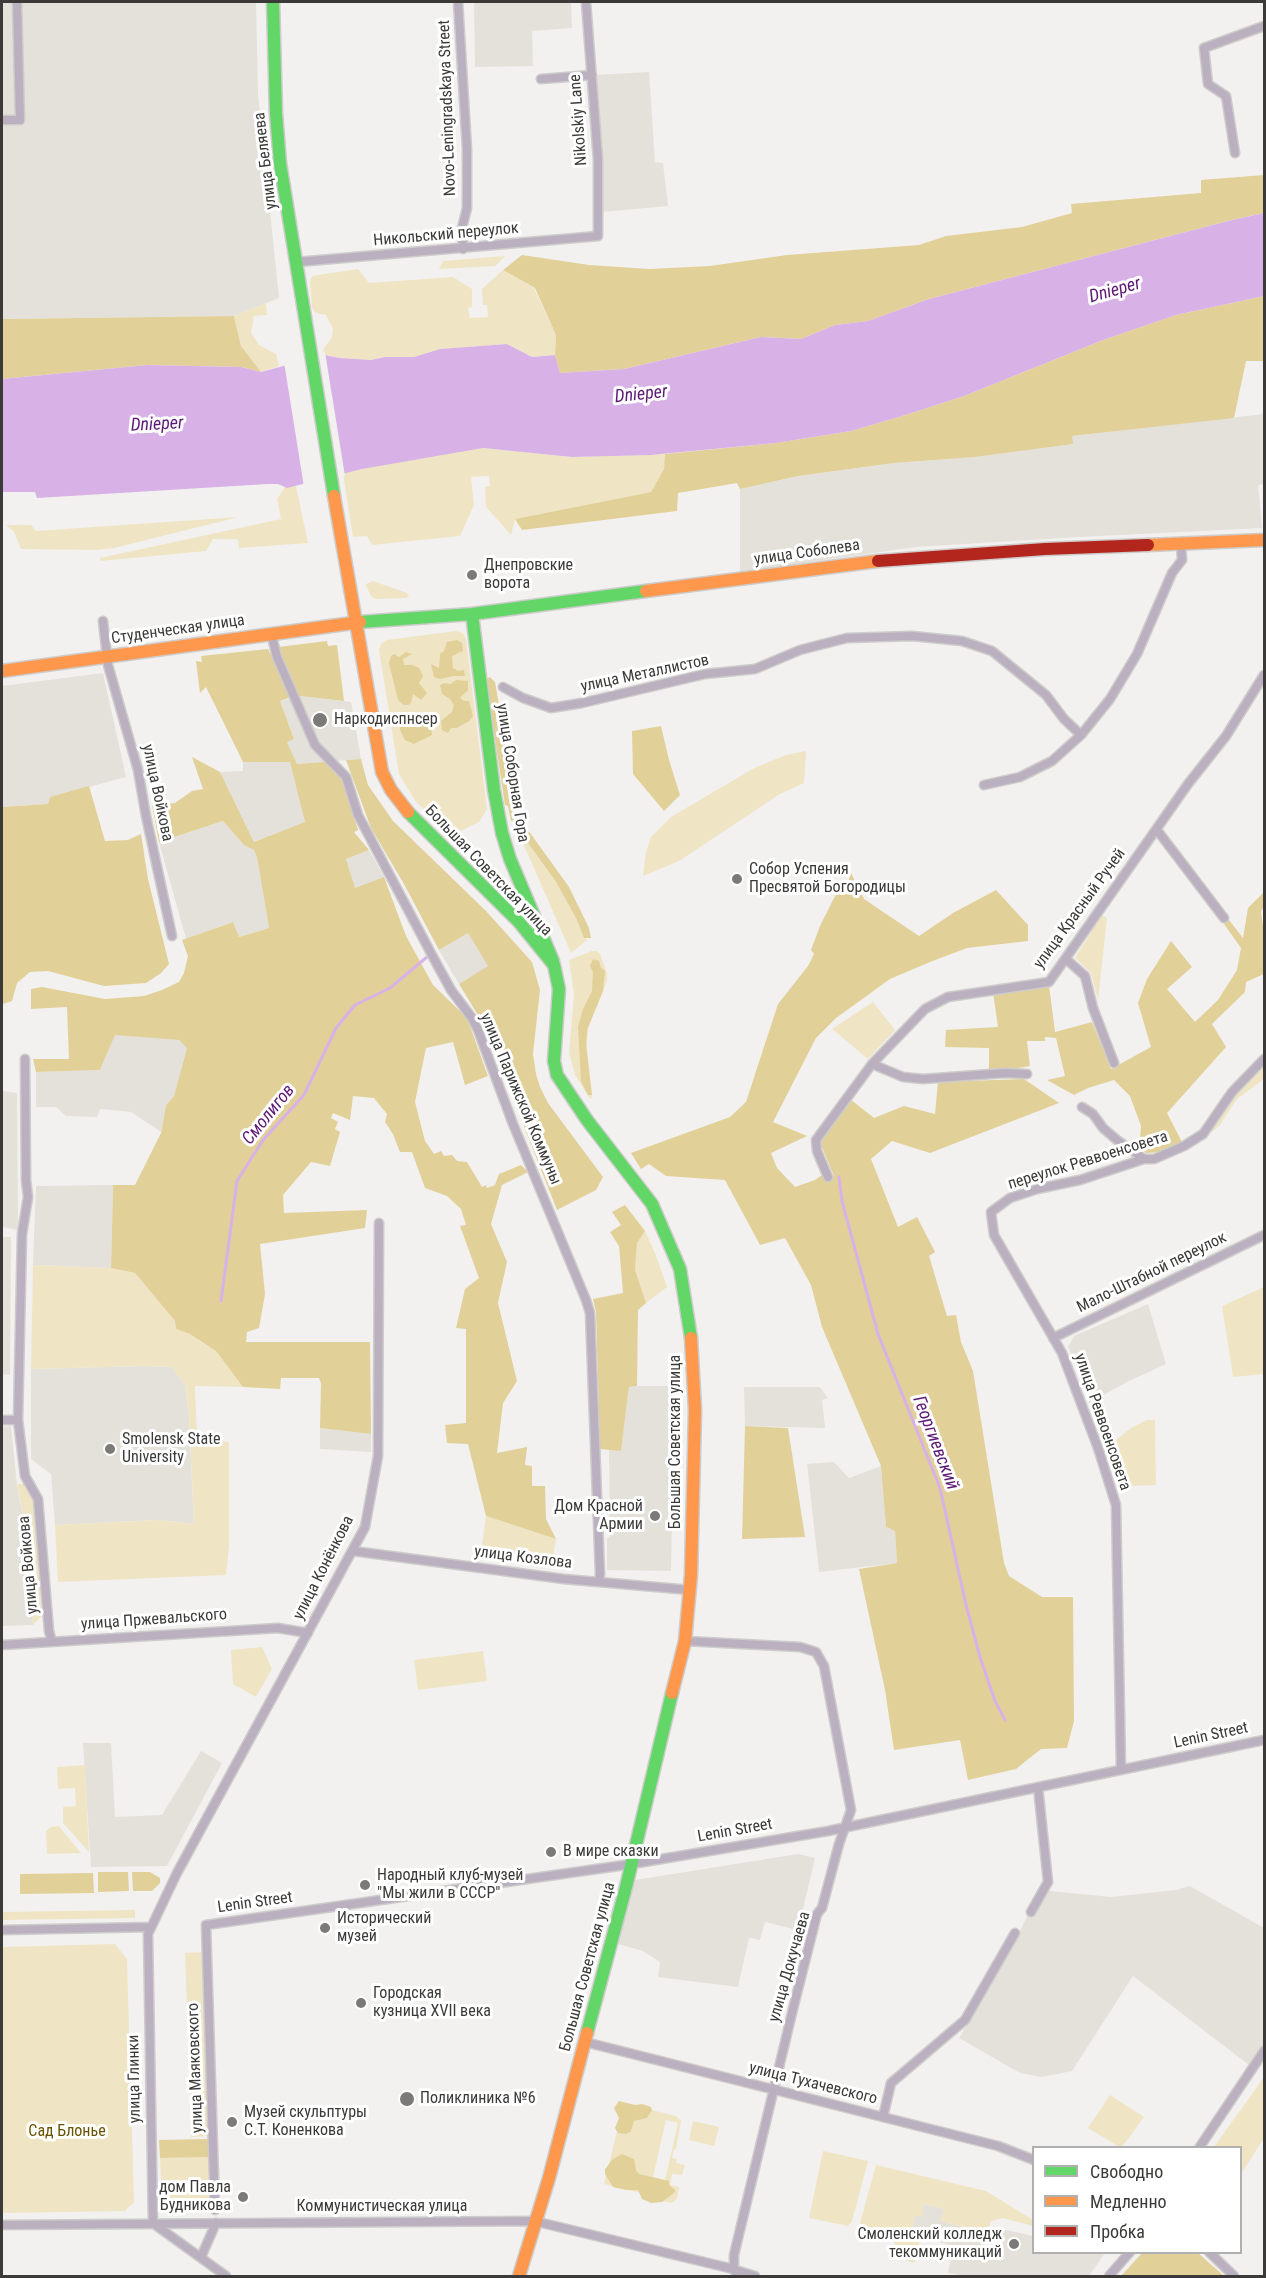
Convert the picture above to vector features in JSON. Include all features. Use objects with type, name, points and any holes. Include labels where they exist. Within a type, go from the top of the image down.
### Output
[{"type":"main road","name":"улица Беляева","points":[[273,2],[279,149],[340,535]]},
{"type":"main road","name":"Большая Советская улица","points":[[340,535],[380,763],[391,789],[411,816],[519,922],[554,965],[559,989],[554,1061],[558,1075],[587,1120],[652,1204],[662,1224],[680,1269],[693,1356],[695,1410],[690,1590],[685,1641],[632,1864],[549,2178],[534,2221],[519,2277]]},
{"type":"main road","name":"улица Соболева","points":[[356,622],[472,614],[910,556],[1264,540]]},
{"type":"main road","name":"улица Соборная Гора","points":[[472,614],[494,790],[502,833],[510,859],[554,965]]},
{"type":"main road","name":"Студенческая улица","points":[[3,671],[356,622]]},
{"type":"street","points":[[2,120],[20,120],[16,2]]},
{"type":"street","name":"Novo-Leningradskaya Street","points":[[458,2],[466,108],[467,208],[462,228],[463,249]]},
{"type":"street","name":"Nikolskiy Lane","points":[[586,2],[591,75]]},
{"type":"street","points":[[1235,153],[1226,96],[1208,84],[1204,48],[1264,26]]},
{"type":"street","points":[[541,79],[591,75]]},
{"type":"street","name":"Никольский переулок","points":[[297,262],[598,236],[598,159],[591,75]]},
{"type":"street","points":[[984,785],[1020,777],[1052,761],[1081,735],[1110,699],[1137,654],[1172,573],[1182,560],[1181,544]]},
{"type":"street","name":"улица Войкова","points":[[103,621],[106,657],[138,770],[172,936]]},
{"type":"street","name":"улица Парижской Коммуны","points":[[271,633],[277,657],[315,745],[345,777],[358,814],[427,947],[451,990],[478,1030],[513,1124],[586,1300],[590,1313],[599,1582]]},
{"type":"street","name":"улица Металлистов","points":[[503,687],[523,698],[551,708],[582,703],[705,674],[755,669],[800,650],[847,638],[912,636],[962,641],[992,651],[1046,695],[1064,719],[1081,735]]},
{"type":"street","name":"улица Красный Ручей","points":[[828,1177],[817,1151],[817,1136],[872,1064],[925,1010],[948,996],[1049,982],[1188,784],[1226,736],[1264,675]]},
{"type":"street","points":[[1157,830],[1224,918]]},
{"type":"street","points":[[1066,959],[1085,976],[1093,1008],[1114,1063]]},
{"type":"street","name":"улица Войкова","points":[[25,1059],[28,1197],[22,1234],[18,1420],[25,1476],[38,1499],[49,1631],[52,1642]]},
{"type":"street","name":"переулок Реввоенсовета","points":[[991,1212],[1010,1198],[1037,1189],[1080,1180],[1144,1159],[1155,1159],[1184,1146],[1203,1134],[1232,1092],[1264,1059]]},
{"type":"street","points":[[872,1064],[903,1077],[923,1079],[1005,1073],[1027,1074]]},
{"type":"street","points":[[1082,1107],[1093,1114],[1103,1128],[1117,1140],[1144,1159]]},
{"type":"street","name":"улица Реввоенсовета","points":[[991,1212],[994,1235],[1062,1353],[1098,1448],[1116,1505],[1121,1769]]},
{"type":"street","name":"улица Конёнкова","points":[[150,1931],[177,1873],[365,1527],[378,1456],[379,1223]]},
{"type":"street","name":"Мало-Штабной переулок","points":[[1053,1338],[1264,1235]]},
{"type":"street","points":[[2,1420],[18,1420]]},
{"type":"street","name":"улица Козлова","points":[[353,1551],[599,1582],[690,1590]]},
{"type":"street","name":"улица Пржевальского","points":[[2,1645],[278,1628],[308,1633]]},
{"type":"street","name":"улица Докучаева","points":[[685,1641],[800,1647],[816,1652],[824,1665],[851,1810],[822,1908],[817,1914],[734,2255],[736,2273]]},
{"type":"street","name":"Lenin Street","points":[[206,1925],[632,1864],[845,1827],[1264,1740]]},
{"type":"street","points":[[1031,1912],[1048,1882],[1038,1787]]},
{"type":"street","name":"улица Маяковского","points":[[206,1925],[215,2210]]},
{"type":"street","points":[[2,1930],[150,1931]]},
{"type":"street","name":"улица Глинки","points":[[150,1931],[153,2223]]},
{"type":"street","points":[[883,2117],[891,2083],[965,2020],[1015,1933]]},
{"type":"street","name":"улица Тухачевского","points":[[585,2042],[998,2146],[1032,2159]]},
{"type":"street","points":[[1200,2146],[1264,2051]]},
{"type":"street","name":"Коммунистическая улица","points":[[2,2225],[534,2221],[755,2277]]},
{"type":"street","points":[[153,2223],[226,2277]]},
{"type":"street","points":[[201,2257],[216,2223]]},
{"type":"street","points":[[187,2247],[182,2231],[188,2224],[206,2228],[208,2243]]},
{"type":"street","points":[[187,2247],[199,2250],[208,2243]]},
{"type":"street","points":[[1109,2277],[1129,2254]]},
{"type":"street","points":[[1210,2254],[1234,2277]]},
{"type":"shaded area","points":[[2,2],[256,2],[258,94],[279,298],[234,316],[2,319]]},
{"type":"shaded area","points":[[474,2],[571,2],[572,28],[532,31],[533,66],[475,67]]},
{"type":"shaded area","points":[[649,72],[655,162],[663,163],[668,206],[602,212],[596,75]]},
{"type":"shaded area","points":[[1264,175],[1264,213],[929,299],[868,321],[835,325],[801,339],[761,337],[624,369],[560,373],[555,355],[556,335],[535,288],[503,270],[522,255],[589,265],[649,269],[710,266],[787,255],[919,245],[946,236],[1022,227],[1072,213],[1071,204],[1201,193],[1201,180]]},
{"type":"shaded area","points":[[1264,296],[1264,361],[1246,361],[1234,418],[1072,436],[1073,444],[975,457],[894,463],[798,476],[740,489],[737,483],[678,493],[677,511],[522,530],[515,519],[651,492],[664,469],[665,454],[776,443],[851,431],[964,396],[1103,340],[1176,315]]},
{"type":"shaded area","points":[[234,316],[241,346],[261,372],[241,367],[147,365],[2,379],[2,319]]},
{"type":"shaded area","points":[[1264,414],[1264,484],[1258,485],[1262,528],[916,547],[810,562],[740,575],[740,489],[798,476],[1072,444],[1072,436]]},
{"type":"shaded area","points":[[457,640],[462,643],[463,651],[452,656],[453,668],[458,671],[464,670],[465,676],[440,679],[434,677],[431,664],[439,668],[440,654],[444,651],[447,642]]},
{"type":"shaded area","points":[[327,641],[328,646],[337,645],[344,701],[299,696],[278,647]]},
{"type":"shaded area","points":[[268,649],[291,697],[280,701],[294,739],[287,742],[297,764],[336,761],[358,830],[354,832],[369,850],[346,859],[355,888],[384,877],[406,936],[433,985],[467,1018],[488,1076],[465,1085],[453,1042],[426,1048],[415,1102],[425,1141],[434,1154],[441,1151],[444,1156],[452,1155],[457,1161],[467,1162],[482,1187],[495,1185],[499,1174],[521,1165],[528,1172],[502,1185],[491,1224],[507,1262],[498,1303],[517,1381],[503,1403],[497,1453],[527,1447],[525,1465],[532,1466],[532,1486],[545,1486],[546,1519],[556,1539],[486,1516],[468,1444],[447,1443],[445,1425],[466,1423],[466,1329],[456,1328],[465,1289],[479,1278],[460,1226],[466,1225],[461,1209],[447,1196],[425,1188],[412,1152],[400,1152],[385,1122],[387,1114],[374,1098],[353,1096],[350,1120],[333,1113],[331,1118],[338,1122],[335,1129],[340,1132],[330,1166],[311,1162],[283,1195],[284,1213],[367,1210],[365,1228],[260,1244],[265,1294],[259,1328],[247,1332],[246,1342],[370,1342],[371,1434],[320,1428],[321,1383],[319,1378],[281,1378],[280,1389],[243,1387],[216,1351],[190,1334],[176,1329],[175,1321],[135,1273],[111,1268],[113,1185],[135,1185],[161,1133],[166,1105],[174,1096],[187,1048],[179,1040],[115,1035],[100,1070],[36,1072],[33,1059],[69,1059],[67,1007],[31,1009],[31,989],[42,987],[105,999],[144,996],[179,982],[188,956],[182,940],[233,922],[239,937],[269,928],[254,850],[244,845],[223,821],[159,842],[152,805],[175,803],[192,791],[203,789],[192,757],[220,772],[254,842],[305,822],[290,762],[243,762],[206,687],[200,693],[196,661],[202,662],[201,656]]},
{"type":"shaded area","points":[[406,652],[412,654],[403,659],[404,665],[419,668],[423,676],[419,683],[427,693],[421,700],[413,694],[411,703],[404,705],[398,700],[389,663],[394,654],[399,657]]},
{"type":"shaded area","points":[[103,673],[126,777],[51,797],[48,804],[2,807],[2,686]]},
{"type":"shaded area","points":[[490,677],[495,682],[519,819],[511,821],[508,806],[505,805],[486,679]]},
{"type":"shaded area","points":[[456,680],[468,681],[468,690],[460,698],[469,701],[473,716],[457,728],[451,728],[448,733],[442,730],[441,721],[452,712],[454,705],[442,694],[440,685],[451,684]]},
{"type":"shaded area","name":"Наркодиспнсер","points":[[299,696],[351,702],[361,759],[297,764],[287,742],[294,739],[280,701]]},
{"type":"shaded area","points":[[408,712],[414,716],[415,726],[418,728],[421,724],[421,715],[430,718],[432,735],[414,744],[405,740],[400,730],[400,717]]},
{"type":"shaded area","points":[[661,726],[680,795],[664,811],[633,774],[632,731]]},
{"type":"shaded area","points":[[361,759],[368,785],[393,821],[486,911],[532,962],[540,990],[533,1054],[540,1087],[548,1103],[603,1177],[596,1190],[557,1210],[484,1025],[459,984],[488,966],[468,933],[439,950],[371,828],[346,760]]},
{"type":"shaded area","points":[[243,762],[290,762],[306,822],[254,842],[220,772],[243,771]]},
{"type":"shaded area","points":[[89,786],[105,841],[128,840],[141,834],[148,879],[169,964],[161,973],[146,983],[104,986],[48,971],[30,972],[17,983],[12,1001],[3,1004],[2,807],[48,804],[50,797]]},
{"type":"shaded area","points":[[223,821],[244,845],[254,850],[269,928],[239,937],[232,922],[186,939],[159,842]]},
{"type":"shaded area","points":[[523,823],[569,887],[589,928],[591,938],[584,938],[556,882],[525,839],[520,829]]},
{"type":"shaded area","points":[[369,850],[384,877],[355,889],[346,859]]},
{"type":"shaded area","points":[[851,873],[864,899],[919,936],[953,913],[996,890],[1028,925],[1028,941],[967,948],[930,962],[890,979],[836,1018],[816,1038],[773,1122],[807,1136],[771,1153],[777,1168],[795,1187],[822,1175],[834,1176],[819,1140],[850,1099],[874,1118],[904,1106],[935,1114],[938,1082],[1024,1079],[1059,1103],[930,1153],[892,1141],[871,1159],[898,1227],[917,1217],[935,1252],[929,1256],[947,1316],[956,1315],[961,1342],[973,1371],[1004,1563],[1009,1576],[1042,1597],[1073,1597],[1074,1721],[1067,1748],[1041,1749],[1016,1769],[968,1780],[960,1740],[894,1750],[885,1690],[859,1569],[897,1563],[895,1531],[886,1527],[881,1466],[822,1327],[811,1285],[785,1238],[760,1245],[725,1180],[666,1176],[649,1164],[641,1169],[631,1153],[730,1117],[746,1102],[778,1004],[808,966],[814,954],[811,950],[820,926],[843,880],[848,882]]},
{"type":"shaded area","points":[[1264,892],[1264,907],[1261,911],[1264,936],[1264,974],[1246,982],[1245,992],[1212,1024],[1226,1047],[1167,1113],[1182,1142],[1159,1152],[1146,1153],[1135,1145],[1140,1139],[1141,1126],[1130,1096],[1114,1080],[1074,1095],[1047,1080],[1065,1076],[1056,1038],[1045,1037],[1045,1041],[1027,1041],[1030,1066],[989,1073],[989,1048],[945,1047],[946,1030],[998,1027],[993,992],[1049,985],[1055,1032],[1092,1022],[1111,1069],[1151,1047],[1138,1003],[1147,979],[1171,941],[1192,967],[1167,989],[1195,1022],[1218,1000],[1237,970],[1241,948],[1224,924],[1229,920],[1243,938],[1248,908]]},
{"type":"shaded area","points":[[468,933],[489,966],[459,984],[439,950]]},
{"type":"shaded area","points":[[593,959],[599,961],[601,968],[605,971],[603,991],[587,1030],[586,1045],[592,1095],[588,1095],[581,1081],[578,1027],[583,1009],[592,991],[593,972],[590,966]]},
{"type":"shaded area","points":[[115,1034],[179,1040],[187,1048],[174,1096],[166,1105],[161,1132],[131,1112],[100,1109],[97,1117],[66,1116],[56,1107],[36,1107],[36,1072],[100,1070]]},
{"type":"shaded area","points":[[2,1091],[17,1093],[18,1230],[2,1227]]},
{"type":"shaded area","points":[[113,1185],[111,1268],[33,1265],[36,1186]]},
{"type":"shaded area","points":[[625,1205],[645,1231],[637,1243],[635,1270],[646,1303],[638,1310],[637,1386],[629,1387],[621,1451],[600,1449],[596,1312],[593,1299],[623,1293],[619,1246],[610,1232],[621,1225],[612,1212]]},
{"type":"shaded area","points":[[2,1237],[11,1237],[10,1375],[2,1374]]},
{"type":"shaded area","points":[[1148,1304],[1166,1364],[1089,1403],[1088,1393],[1068,1347],[1074,1336]]},
{"type":"shaded area","name":"Smolensk State University","points":[[173,1367],[185,1385],[189,1415],[194,1524],[159,1520],[55,1525],[51,1474],[31,1459],[31,1369]]},
{"type":"shaded area","points":[[675,1386],[671,1571],[607,1570],[607,1538],[610,1537],[609,1450],[621,1450],[629,1387]]},
{"type":"shaded area","points":[[744,1387],[820,1387],[828,1398],[822,1400],[825,1428],[745,1426]]},
{"type":"shaded area","points":[[11,1426],[17,1486],[30,1550],[33,1625],[2,1626],[2,1427]]},
{"type":"shaded area","points":[[745,1426],[788,1428],[805,1537],[742,1539]]},
{"type":"shaded area","points":[[320,1428],[371,1434],[371,1452],[320,1449]]},
{"type":"shaded area","points":[[834,1462],[849,1478],[881,1466],[886,1527],[895,1531],[897,1563],[819,1572],[807,1464]]},
{"type":"shaded area","points":[[83,1743],[111,1743],[115,1817],[162,1815],[201,1751],[222,1763],[167,1866],[91,1867]]},
{"type":"shaded area","points":[[798,1854],[815,1858],[799,1926],[797,1930],[765,1922],[760,1940],[749,1938],[738,1987],[658,1977],[660,1962],[643,1951],[618,1944],[635,1880]]},
{"type":"shaded area","points":[[98,1872],[128,1872],[129,1891],[98,1892]]},
{"type":"shaded area","points":[[132,1872],[150,1872],[160,1878],[160,1883],[152,1891],[133,1891]]},
{"type":"shaded area","points":[[93,1873],[94,1893],[20,1894],[20,1874]]},
{"type":"shaded area","points":[[1190,1886],[1264,1928],[1264,2044],[1249,2065],[1133,1976],[1072,2071],[1042,2077],[1020,2073],[959,2038],[1013,1945],[1040,1890],[1111,1897],[1176,1890]]},
{"type":"shaded area","points":[[619,2101],[635,2105],[642,2104],[651,2107],[652,2110],[647,2118],[634,2121],[631,2131],[627,2134],[618,2133],[615,2128],[619,2118],[614,2108]]},
{"type":"shaded area","points":[[209,2139],[210,2157],[160,2158],[159,2140]]},
{"type":"shaded area","points":[[622,2154],[634,2159],[639,2174],[669,2181],[669,2185],[675,2192],[662,2202],[651,2203],[642,2199],[638,2190],[613,2187],[605,2174],[605,2169],[613,2159]]},
{"type":"shaded area","points":[[924,2204],[944,2209],[941,2221],[987,2233],[982,2252],[991,2254],[998,2228],[1032,2236],[1032,2254],[1104,2254],[1089,2276],[964,2276],[948,2273],[954,2246],[911,2235],[915,2216]]},
{"type":"shaded area","points":[[1141,2254],[1199,2254],[1224,2276],[1121,2276]]},
{"type":"green space","points":[[505,256],[495,266],[439,269],[443,261]]},
{"type":"green space","points":[[358,269],[369,283],[453,277],[472,289],[472,307],[468,308],[470,318],[488,317],[487,305],[483,305],[482,289],[503,270],[534,288],[556,335],[555,355],[532,357],[507,344],[440,349],[414,357],[385,357],[371,360],[324,355],[323,350],[332,337],[333,329],[326,315],[316,313],[312,308],[310,282],[312,276]]},
{"type":"green space","points":[[266,303],[267,315],[254,316],[251,333],[259,345],[276,354],[279,366],[261,372],[241,346],[234,316]]},
{"type":"green space","points":[[483,448],[572,457],[665,454],[664,469],[651,492],[515,519],[511,535],[486,507],[485,487],[490,486],[489,476],[471,477],[474,505],[460,536],[372,545],[367,536],[353,537],[343,473]]},
{"type":"green space","points":[[296,486],[308,543],[239,548],[238,539],[213,539],[206,551],[100,561],[100,558],[281,519],[277,499],[285,487]]},
{"type":"green space","points":[[239,517],[114,548],[96,550],[21,549],[14,532],[6,525],[31,525],[36,531]]},
{"type":"green space","points":[[373,581],[409,595],[407,598],[375,599],[366,586]]},
{"type":"green space","points":[[456,631],[463,633],[466,639],[487,809],[479,822],[454,834],[447,832],[416,802],[399,774],[379,650],[381,644],[387,640]]},
{"type":"green space","points":[[806,751],[804,783],[780,794],[679,861],[643,876],[646,852],[651,837],[671,817],[756,767],[786,755]]},
{"type":"green space","points":[[520,826],[525,839],[556,882],[587,940],[571,953],[516,827]]},
{"type":"green space","points":[[1102,915],[1107,918],[1098,1001],[1091,973],[1075,958]]},
{"type":"green space","points":[[592,951],[600,954],[607,973],[607,981],[588,1028],[587,1048],[592,1097],[590,1099],[575,1075],[569,1053],[574,994],[569,960]]},
{"type":"green space","points":[[873,1002],[895,1030],[868,1059],[832,1029]]},
{"type":"green space","points":[[1264,1064],[1264,1079],[1237,1099],[1220,1125],[1207,1136],[1234,1095]]},
{"type":"green space","points":[[645,1231],[667,1287],[646,1303],[635,1270],[637,1243]]},
{"type":"green space","points":[[33,1265],[111,1268],[135,1273],[175,1321],[176,1329],[190,1334],[216,1351],[243,1387],[195,1386],[197,1439],[229,1442],[229,1547],[226,1575],[58,1582],[55,1525],[159,1520],[194,1524],[189,1415],[185,1385],[172,1367],[31,1369]]},
{"type":"green space","points":[[1264,1287],[1264,1374],[1233,1377],[1222,1306]]},
{"type":"green space","points":[[1147,1420],[1155,1420],[1156,1485],[1126,1486],[1106,1448],[1131,1428]]},
{"type":"green space","points":[[17,1484],[25,1484],[35,1504],[40,1562],[41,1617],[33,1625],[30,1550]]},
{"type":"green space","points":[[486,1516],[556,1539],[552,1562],[481,1553]]},
{"type":"green space","points":[[262,1647],[272,1669],[256,1697],[233,1684],[231,1650]]},
{"type":"green space","points":[[483,1651],[487,1681],[418,1690],[414,1660]]},
{"type":"green space","points":[[85,1765],[89,1852],[63,1823],[63,1807],[76,1806],[75,1788],[58,1789],[57,1767]]},
{"type":"green space","points":[[59,1826],[81,1853],[47,1854],[46,1831],[51,1827]]},
{"type":"green space","points":[[135,1910],[135,1918],[2,1920],[2,1912]]},
{"type":"green space","name":"Сад Блонье","points":[[115,1944],[127,1959],[134,2202],[125,2211],[2,2213],[2,1947]]},
{"type":"green space","points":[[205,1952],[209,2136],[191,2137],[190,2088],[197,2087],[196,2065],[189,2065],[185,1953]]},
{"type":"green space","points":[[1264,2077],[1264,2138],[1242,2172],[1242,2146],[1215,2146]]},
{"type":"green space","points":[[1110,2095],[1144,2117],[1123,2146],[1117,2146],[1088,2128]]},
{"type":"green space","points":[[624,2103],[676,2116],[681,2121],[672,2158],[677,2159],[676,2163],[685,2165],[682,2175],[672,2174],[670,2185],[679,2187],[677,2198],[672,2203],[641,2197],[641,2193],[604,2184]],"holes":[[[666,2120],[678,2123],[665,2180],[653,2177]]]},
{"type":"green space","points":[[693,2121],[719,2127],[714,2146],[689,2140]]},
{"type":"green space","points":[[823,2151],[868,2161],[852,2221],[848,2226],[809,2218]]},
{"type":"green space","points":[[210,2157],[210,2202],[162,2202],[160,2158]]},
{"type":"green space","points":[[876,2165],[986,2191],[1032,2219],[1032,2226],[1003,2218],[991,2221],[987,2233],[940,2221],[944,2209],[924,2204],[922,2217],[915,2216],[911,2235],[921,2237],[914,2263],[904,2260],[893,2240],[860,2223]]},
{"type":"water","name":"Dnieper","points":[[1264,213],[1264,296],[1176,315],[1103,340],[964,396],[851,431],[776,443],[651,455],[572,457],[483,448],[362,469],[287,488],[278,484],[268,484],[37,498],[35,492],[2,492],[2,379],[147,365],[241,367],[261,372],[324,355],[371,360],[385,357],[414,357],[440,349],[507,344],[532,357],[555,355],[560,373],[624,369],[761,337],[801,339],[835,325],[868,321],[929,299]]},
{"type":"pier","points":[[325,352],[345,476],[304,487],[284,362]]},
{"type":"waterway","name":"Смолигов","points":[[221,1301],[237,1181],[263,1140],[304,1095],[336,1028],[355,1005],[390,988],[427,957]]},
{"type":"waterway","name":"Георгиевский","points":[[839,1177],[842,1201],[878,1334],[940,1488],[980,1657],[995,1701],[1005,1720]]},
{"type":"traffic: fast","points":[[273,2],[276,113],[280,163],[334,496]]},
{"type":"traffic: fast","points":[[360,622],[472,614],[646,591]]},
{"type":"traffic: fast","points":[[472,614],[494,790],[502,833],[510,859],[553,961]]},
{"type":"traffic: fast","points":[[408,812],[519,922],[554,965],[559,989],[554,1061],[557,1075],[587,1120],[652,1204],[680,1269],[691,1338]]},
{"type":"traffic: fast","points":[[587,2033],[626,1887],[672,1693]]},
{"type":"traffic: slow","points":[[334,496],[382,772],[391,790],[408,812]]},
{"type":"traffic: slow","points":[[1148,545],[1264,540]]},
{"type":"traffic: slow","points":[[646,591],[878,561]]},
{"type":"traffic: slow","points":[[2,671],[360,622]]},
{"type":"traffic: slow","points":[[672,1693],[685,1641],[691,1575],[695,1410],[691,1338]]},
{"type":"traffic: slow","points":[[519,2276],[549,2178],[587,2033]]},
{"type":"traffic: jam","points":[[878,561],[1045,549],[1148,545]]},
{"type":"place","name":"Днепровские ворота","points":[[472,575]]},
{"type":"place","name":"Наркодиспнсер","points":[[320,720]]},
{"type":"place","name":"Собор Успения Пресвятой Богородицы","points":[[737,879]]},
{"type":"place","name":"Smolensk State University","points":[[110,1449]]},
{"type":"place","name":"Дом Красной Армии","points":[[655,1516]]},
{"type":"place","name":"В мире сказки","points":[[551,1852]]},
{"type":"place","name":"Народный клуб-музей \"Мы жили в СССР\"","points":[[365,1885]]},
{"type":"place","name":"Исторический музей","points":[[325,1928]]},
{"type":"place","name":"Городская кузница XVII века","points":[[361,2003]]},
{"type":"place","name":"Поликлиника №6","points":[[407,2099]]},
{"type":"place","name":"Музей скульптуры С.Т. Коненкова","points":[[232,2122]]},
{"type":"place","name":"дом Павла Будникова","points":[[243,2197]]},
{"type":"place","name":"Смоленский колледж текоммуникаций","points":[[1014,2244]]}]
